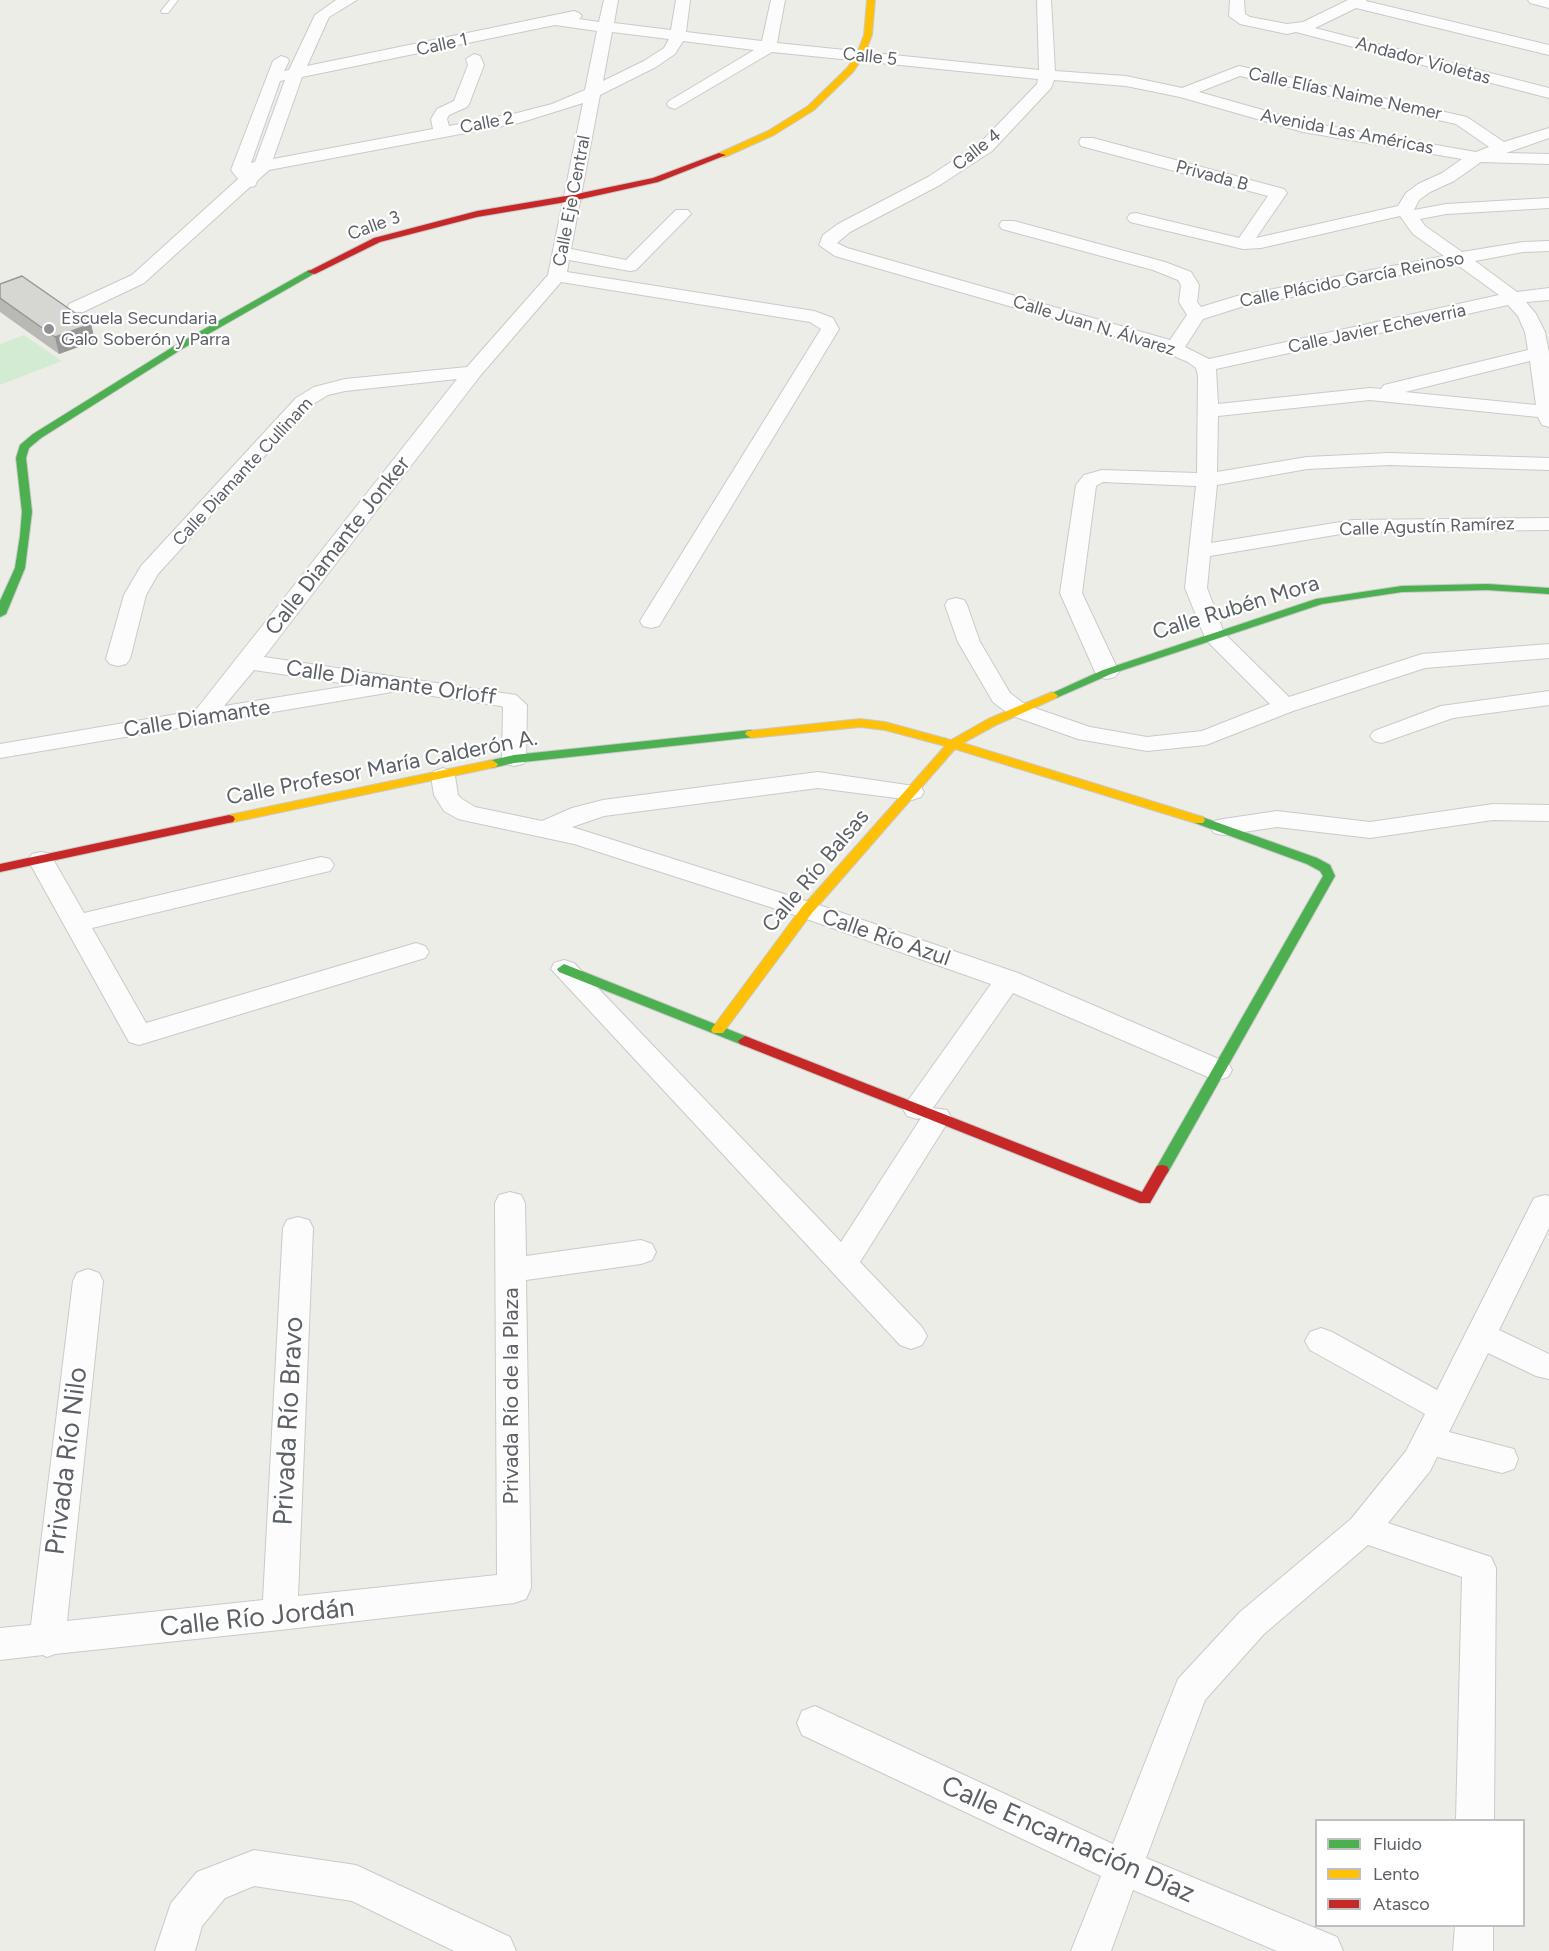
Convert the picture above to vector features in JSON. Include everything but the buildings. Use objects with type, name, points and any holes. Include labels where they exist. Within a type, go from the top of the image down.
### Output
[{"type":"street","points":[[304,15],[316,4],[326,0]]},
{"type":"street","points":[[262,167],[295,75],[323,15],[350,0]]},
{"type":"street","points":[[678,36],[683,0]]},
{"type":"street","points":[[675,104],[769,47],[778,0]]},
{"type":"street","name":"Calle 3","points":[[0,614],[20,568],[25,536],[27,512],[21,458],[24,447],[37,436],[179,347],[300,278],[377,240],[477,214],[572,198],[655,180],[710,160],[771,133],[811,108],[850,70],[860,56],[868,35],[871,0]]},
{"type":"street","points":[[1044,0],[1047,75]]},
{"type":"street","points":[[1237,0],[1238,16],[1245,21],[1266,26],[1298,28],[1307,26],[1357,2],[1549,50]]},
{"type":"street","points":[[1535,0],[1549,4]]},
{"type":"street","name":"Calle 1","points":[[273,78],[557,21],[611,3]]},
{"type":"street","name":"Calle Eje Central","points":[[473,372],[557,276],[611,3]]},
{"type":"street","name":"Calle 5","points":[[557,21],[769,47],[1126,81],[1183,93]]},
{"type":"street","points":[[1245,21],[1244,28],[1255,40]]},
{"type":"street","name":"Andador Violetas","points":[[1298,28],[1549,93]]},
{"type":"street","name":"Calle 2","points":[[245,176],[262,167],[519,118],[592,93],[670,51],[678,36]]},
{"type":"street","points":[[76,308],[138,279],[228,197],[245,176],[273,78],[289,46]]},
{"type":"street","points":[[442,132],[439,119],[442,112],[461,104],[476,65],[474,59]]},
{"type":"street","name":"Calle Elías Naime Nemer","points":[[1183,93],[1239,71],[1461,120],[1502,148]]},
{"type":"street","name":"Calle 4","points":[[828,245],[829,239],[844,228],[934,182],[986,147],[1045,85],[1047,75]]},
{"type":"street","name":"Avenida Las Américas","points":[[1183,93],[1303,127],[1477,157],[1549,159]]},
{"type":"street","points":[[1407,213],[1412,197],[1448,177],[1477,157],[1549,133]]},
{"type":"street","name":"Privada B","points":[[1087,142],[1278,193],[1243,244]]},
{"type":"street","points":[[1136,218],[1243,244],[1261,243],[1407,213],[1549,203]]},
{"type":"street","points":[[1370,394],[1548,416],[1535,333],[1527,314],[1513,298],[1419,230],[1407,213]]},
{"type":"street","points":[[562,253],[630,266],[682,214]]},
{"type":"street","points":[[1008,225],[1158,266],[1185,276],[1190,285],[1188,302],[1196,315],[1174,348]]},
{"type":"street","name":"Calle Juan N. Álvarez","points":[[828,245],[841,252],[1174,348],[1195,358],[1205,366],[1208,376],[1207,480],[1196,588],[1214,635],[1286,706]]},
{"type":"street","name":"Calle Plácido García Reinoso","points":[[1196,315],[1237,302],[1460,258],[1523,247],[1549,246]]},
{"type":"street","points":[[557,276],[814,317],[826,322],[830,329],[651,621]]},
{"type":"street","name":"Calle Javier Echeverria","points":[[1205,366],[1513,298],[1549,294]]},
{"type":"street","points":[[1208,411],[1370,394],[1539,353]]},
{"type":"street","name":"Calle Diamante Cullinam","points":[[118,659],[135,595],[149,571],[303,402],[321,391],[345,385],[473,372]]},
{"type":"street","name":"Calle Diamante Jonker","points":[[202,718],[473,372]]},
{"type":"street","points":[[1107,672],[1071,593],[1086,485],[1091,479],[1102,476],[1207,480],[1307,464],[1389,459],[1549,464]]},
{"type":"street","name":"Calle Agustín Ramírez","points":[[1200,551],[1353,526],[1549,524]]},
{"type":"street","name":"Calle Rubén Mora","points":[[953,744],[1018,710],[1107,672],[1320,601],[1402,589],[1487,587],[1549,591]]},
{"type":"street","points":[[956,605],[969,642],[995,688],[1001,697],[1018,710],[1086,734],[1147,744],[1206,738],[1286,706],[1422,661],[1549,651]]},
{"type":"street","name":"Calle Diamante Orloff","points":[[248,662],[508,700],[515,705],[514,759]]},
{"type":"street","name":"Calle Diamante","points":[[0,751],[394,685]]},
{"type":"street","points":[[1382,736],[1449,711],[1487,704],[1549,698]]},
{"type":"street","name":"Calle Profesor María Calderón A.","points":[[0,868],[443,776],[514,759],[860,723],[885,726],[953,744],[1223,826],[1325,868],[1329,876],[1218,1071]]},
{"type":"street","name":"Calle Río Balsas","points":[[718,1030],[807,910],[953,744]]},
{"type":"street","name":"Calle Río Azul","points":[[443,776],[446,795],[453,805],[467,813],[546,829],[807,910],[1008,980],[1218,1071]]},
{"type":"street","points":[[546,829],[581,814],[603,808],[818,780],[912,792]]},
{"type":"street","points":[[1223,826],[1277,819],[1370,830],[1493,812],[1549,813]]},
{"type":"street","points":[[42,860],[140,1035],[416,952]]},
{"type":"street","points":[[77,922],[321,864]]},
{"type":"street","points":[[564,969],[1145,1199],[1218,1071]]},
{"type":"street","points":[[564,969],[844,1262],[911,1336]]},
{"type":"street","points":[[844,1262],[927,1113],[1008,980]]},
{"type":"street","name":"Privada Río de la Plaza","points":[[510,1203],[514,1588]]},
{"type":"street","points":[[1091,1951],[1191,1690],[1252,1623],[1363,1529],[1418,1461],[1545,1206]]},
{"type":"street","name":"Privada Río Bravo","points":[[280,1615],[298,1227]]},
{"type":"street","points":[[511,1270],[641,1251]]},
{"type":"street","name":"Privada Río Nilo","points":[[46,1641],[88,1281]]},
{"type":"street","points":[[1482,1336],[1547,1367]]},
{"type":"street","points":[[1321,1341],[1445,1410]]},
{"type":"street","points":[[1428,1441],[1502,1459]]},
{"type":"street","points":[[1363,1529],[1479,1568],[1475,1819]]},
{"type":"street","name":"Calle Río Jordán","points":[[0,1644],[46,1641],[514,1588]]},
{"type":"street","name":"Calle Encarnación Díaz","points":[[815,1723],[1122,1867],[1323,1951]]},
{"type":"street","points":[[175,1951],[184,1916],[211,1885],[254,1868],[356,1883],[496,1951]]},
{"type":"street","points":[[1473,1951],[1474,1927]]},
{"type":"lane","points":[[165,11],[174,0]]},
{"type":"green space","points":[[24,335],[62,361],[0,385],[0,344]]},
{"type":"traffic: fast","points":[[0,614],[20,568],[25,536],[27,512],[21,458],[24,447],[37,436],[179,347],[312,272]]},
{"type":"traffic: fast","points":[[1052,696],[1107,672],[1320,601],[1402,589],[1487,587],[1549,591]]},
{"type":"traffic: fast","points":[[492,764],[514,759],[751,734]]},
{"type":"traffic: fast","points":[[1162,1170],[1329,876],[1325,868],[1312,861],[1199,820]]},
{"type":"traffic: fast","points":[[564,969],[745,1041]]},
{"type":"traffic: slow","points":[[722,155],[771,133],[811,108],[850,70],[860,56],[868,35],[871,0]]},
{"type":"traffic: slow","points":[[718,1030],[807,910],[953,744],[992,722],[1052,696]]},
{"type":"traffic: slow","points":[[751,734],[860,723],[885,726],[953,744],[1199,820]]},
{"type":"traffic: slow","points":[[229,819],[492,764]]},
{"type":"traffic: jam","points":[[312,272],[377,240],[477,214],[572,198],[655,180],[722,155]]},
{"type":"traffic: jam","points":[[0,868],[229,819]]},
{"type":"traffic: jam","points":[[745,1041],[1145,1199],[1162,1170]]},
{"type":"place","name":"Escuela Secundaria Galo Soberón y Parra","points":[[49,329]]}]
